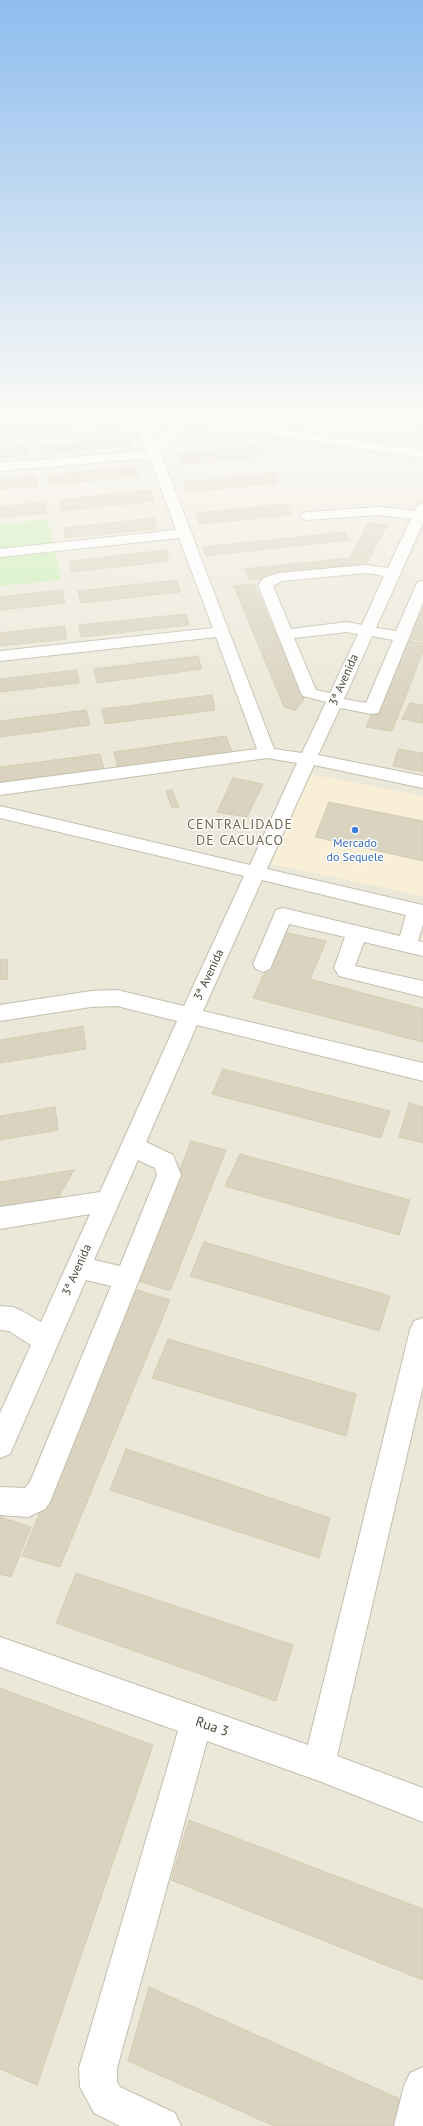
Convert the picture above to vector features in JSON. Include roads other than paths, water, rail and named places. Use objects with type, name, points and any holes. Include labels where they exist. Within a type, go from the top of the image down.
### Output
[{"type":"street","points":[[176,514],[267,752]]},
{"type":"street","points":[[306,516],[339,514]]},
{"type":"street","name":"3ª Avenida","points":[[0,1444],[190,1016],[309,759],[392,573],[416,538],[421,514]]},
{"type":"street","points":[[0,553],[183,533]]},
{"type":"street","points":[[392,573],[366,569],[279,577],[269,581],[265,585],[309,693],[372,709],[423,585]]},
{"type":"street","points":[[285,634],[347,627],[402,637]]},
{"type":"street","points":[[0,656],[220,632]]},
{"type":"street","points":[[0,789],[267,752],[423,782]]},
{"type":"street","points":[[0,812],[420,911],[415,947],[283,915],[263,964]]},
{"type":"street","points":[[357,933],[344,968],[346,971],[423,989]]},
{"type":"street","points":[[0,1013],[91,999],[117,998],[423,1072]]},
{"type":"street","points":[[0,1501],[28,1503],[35,1499],[40,1492],[169,1175],[164,1162],[132,1146]]},
{"type":"street","points":[[0,1218],[108,1201]]},
{"type":"street","points":[[78,1267],[127,1279]]},
{"type":"street","points":[[0,1318],[13,1319],[46,1340]]},
{"type":"street","points":[[319,1765],[423,1330]]},
{"type":"street","name":"Rua 3","points":[[0,1652],[319,1765],[423,1805]]},
{"type":"street","points":[[162,2126],[107,2100],[99,2087],[98,2068],[196,1722]]},
{"type":"street","points":[[413,2126],[423,2086]]},
{"type":"place","name":"Mercado do Sequele","points":[[355,830]]},
{"type":"district","name":"CENTRALIDADE DE CACUACO","points":[[240,834]]}]
